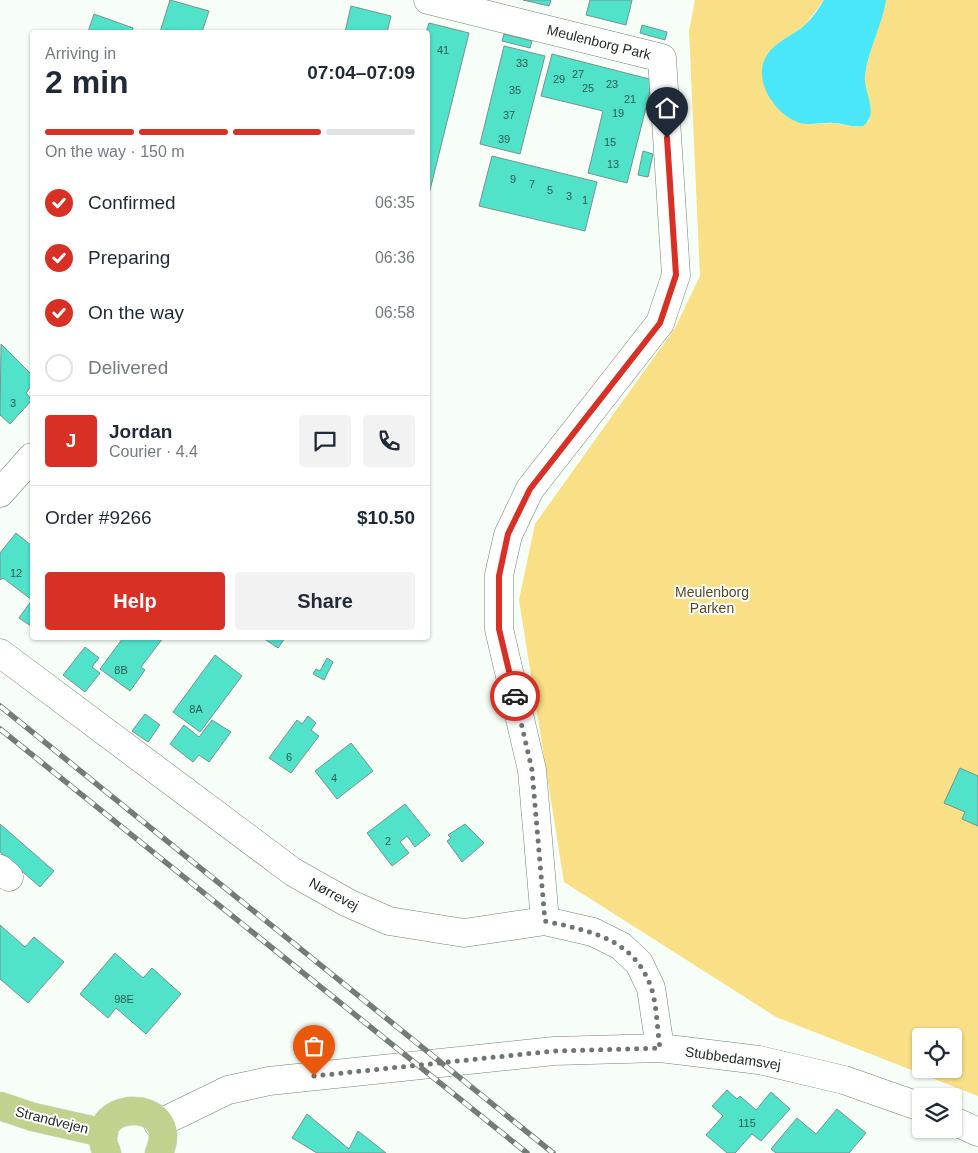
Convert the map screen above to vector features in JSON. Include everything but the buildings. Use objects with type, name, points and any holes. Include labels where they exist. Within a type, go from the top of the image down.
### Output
[{"type":"main road","name":"Strandvejen","points":[[0,1106],[106,1143]]},
{"type":"main road","points":[[106,1143],[108,1123],[115,1116],[133,1109],[143,1111],[158,1124],[162,1135],[159,1153]]},
{"type":"street","name":"Meulenborg Park","points":[[428,0],[662,58],[676,275],[660,323],[530,489],[508,534],[499,576],[499,629],[532,770],[545,921]]},
{"type":"street","points":[[0,493],[29,468]]},
{"type":"street","name":"Nørrevej","points":[[0,653],[293,872],[348,903],[389,921],[464,933],[545,921],[593,932],[621,946],[639,963],[651,988],[660,1048]]},
{"type":"street","name":"Stubbedamsvej","points":[[158,1124],[228,1090],[269,1080],[554,1051],[660,1048],[769,1062],[844,1080],[912,1104]]},
{"type":"street","points":[[962,1125],[978,1132]]},
{"type":"green space","name":"Meulenborg Parken","points":[[695,0],[824,0],[805,25],[773,48],[771,101],[795,121],[814,124],[833,123],[858,127],[869,121],[870,109],[865,88],[865,76],[885,0],[978,0],[978,1096],[962,1090],[962,1088],[932,1078],[962,1078],[962,1028],[912,1028],[912,1070],[776,1017],[564,882],[519,600],[535,524],[675,328],[700,276],[689,31]]},
{"type":"water","points":[[824,0],[886,0],[865,75],[871,109],[868,121],[863,126],[833,123],[804,124],[795,121],[779,110],[767,93],[763,83],[763,64],[767,55],[780,42],[806,24]]},
{"type":"railway","points":[[0,706],[553,1153]]},
{"type":"railway","points":[[0,729],[527,1153]]},
{"type":"way so far","points":[[314,1076],[554,1051],[660,1048],[651,988],[639,963],[621,946],[593,932],[545,921],[532,770],[515,696]]},
{"type":"route","points":[[515,696],[499,629],[499,576],[508,534],[530,489],[660,323],[676,275],[667,138]]}]
